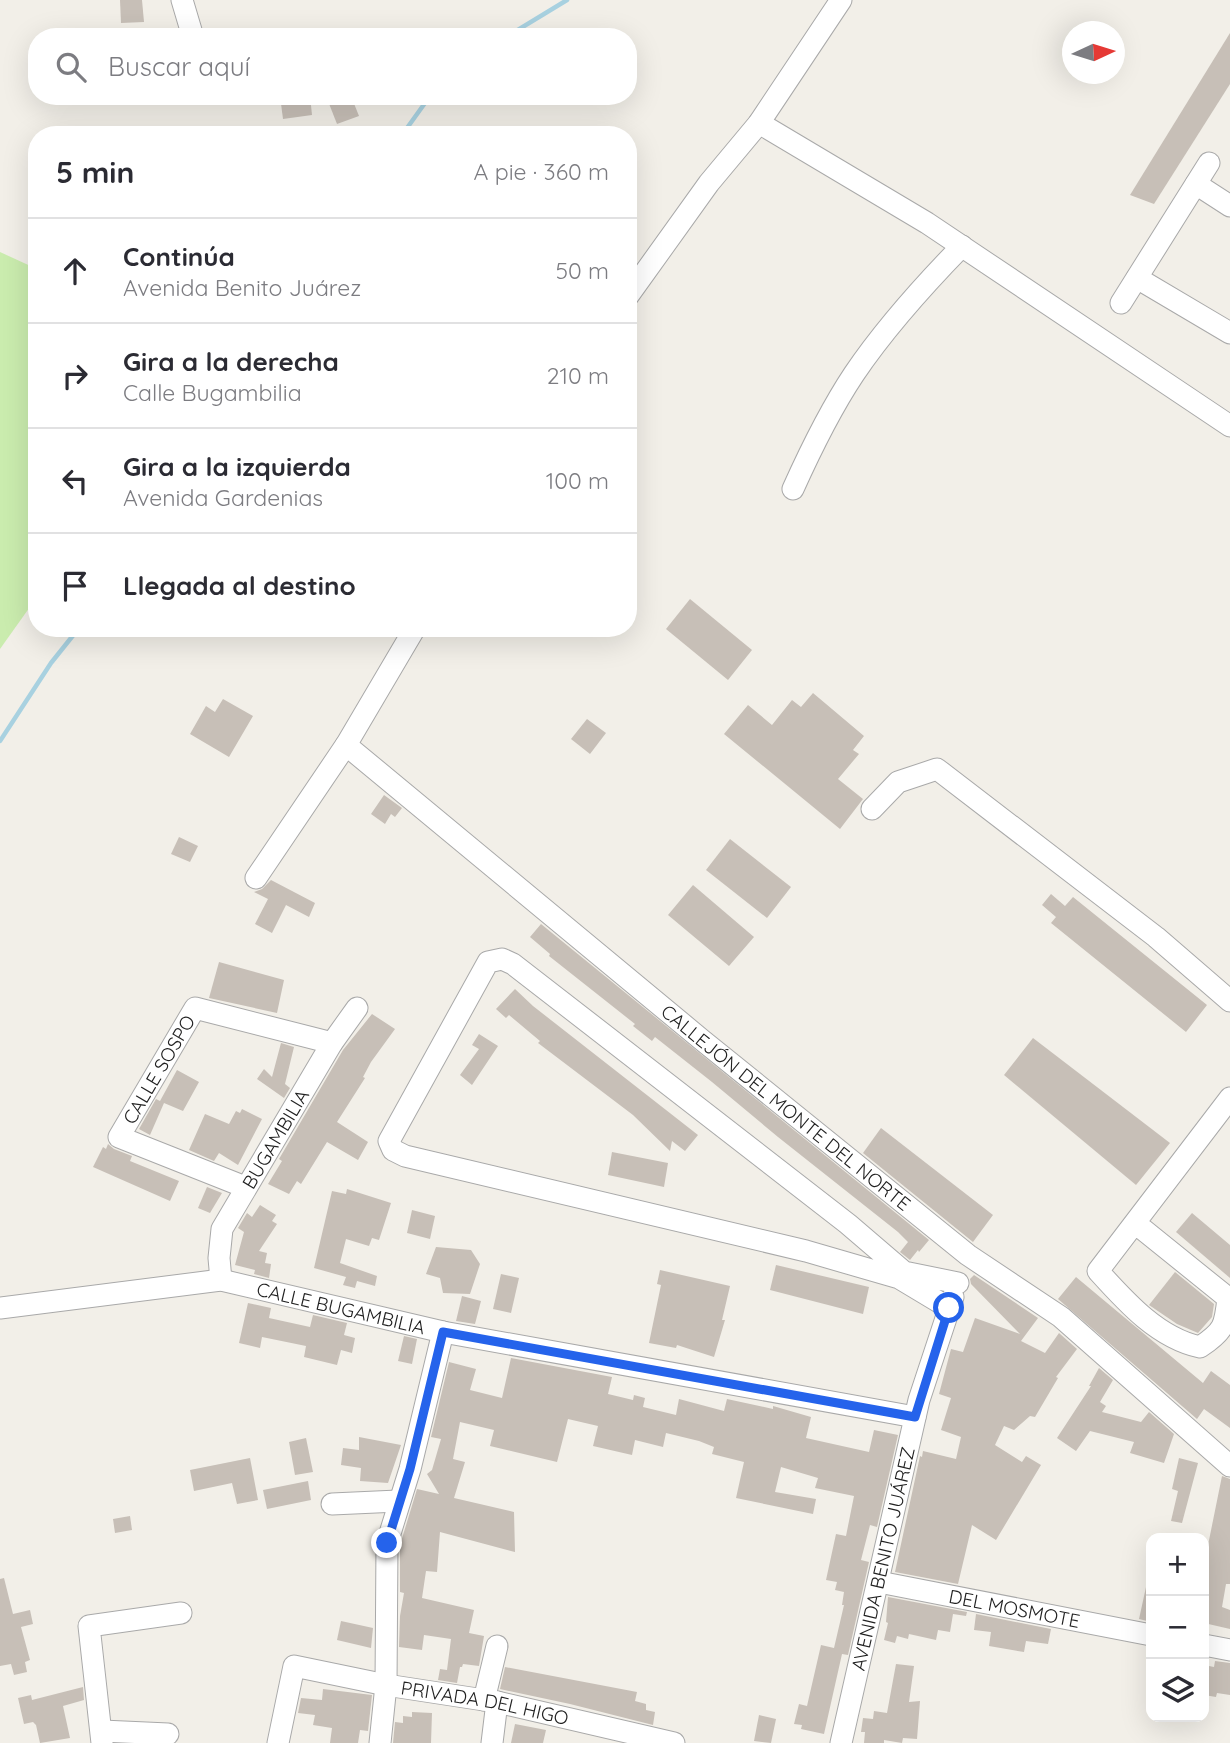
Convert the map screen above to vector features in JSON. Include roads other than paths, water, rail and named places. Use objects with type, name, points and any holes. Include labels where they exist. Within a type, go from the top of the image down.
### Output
[{"type":"street","points":[[182,0],[190,28]]},
{"type":"street","points":[[637,283],[709,183],[759,123],[841,0]]},
{"type":"street","points":[[759,123],[962,246],[1230,426]]},
{"type":"street","points":[[1121,303],[1209,163]]},
{"type":"street","points":[[1196,184],[1230,206]]},
{"type":"street","points":[[793,489],[819,433],[854,374],[922,287],[962,246]]},
{"type":"street","points":[[1137,278],[1230,333]]},
{"type":"street","points":[[256,878],[346,745],[410,637]]},
{"type":"street","name":"CALLEJÓN DEL MONTE DEL NORTE","points":[[346,745],[702,1040],[968,1255],[1061,1317],[1230,1466]]},
{"type":"street","points":[[872,809],[898,782],[937,769],[1156,937],[1230,1001]]},
{"type":"street","points":[[949,1308],[901,1275],[848,1224],[513,964],[502,959],[488,962],[389,1141],[393,1150],[405,1156],[830,1259],[901,1275],[958,1283]]},
{"type":"street","name":"CALLE SOSPO","points":[[245,1187],[119,1137],[195,1008],[332,1043]]},
{"type":"street","name":"BUGAMBILIA","points":[[221,1280],[219,1258],[222,1229],[332,1043],[357,1008]]},
{"type":"street","points":[[1135,1223],[1227,1298],[1225,1322],[1215,1337],[1200,1347],[1183,1343],[1154,1325],[1098,1271],[1230,1098]]},
{"type":"street","points":[[830,1259],[848,1224]]},
{"type":"street","name":"AVENIDA BENITO JUÁREZ","points":[[841,1743],[915,1417],[968,1255]]},
{"type":"street","points":[[0,1308],[221,1280]]},
{"type":"street","name":"CALLE BUGAMBILIA","points":[[221,1280],[443,1332],[915,1417]]},
{"type":"street","points":[[380,1743],[386,1685],[387,1543],[410,1469],[443,1332]]},
{"type":"street","points":[[332,1504],[398,1502]]},
{"type":"street","name":"DEL MOSMOTE","points":[[879,1582],[1146,1634]]},
{"type":"street","points":[[168,1734],[102,1737],[89,1626],[181,1613]]},
{"type":"street","points":[[492,1743],[491,1701],[497,1646]]},
{"type":"street","points":[[1209,1646],[1230,1650]]},
{"type":"street","name":"PRIVADA DEL HIGO","points":[[278,1743],[294,1667],[491,1701],[674,1743]]},
{"type":"waterway","points":[[521,28],[567,0]]},
{"type":"waterway","points":[[408,126],[424,105]]},
{"type":"waterway","points":[[0,741],[51,663],[72,637]]}]
